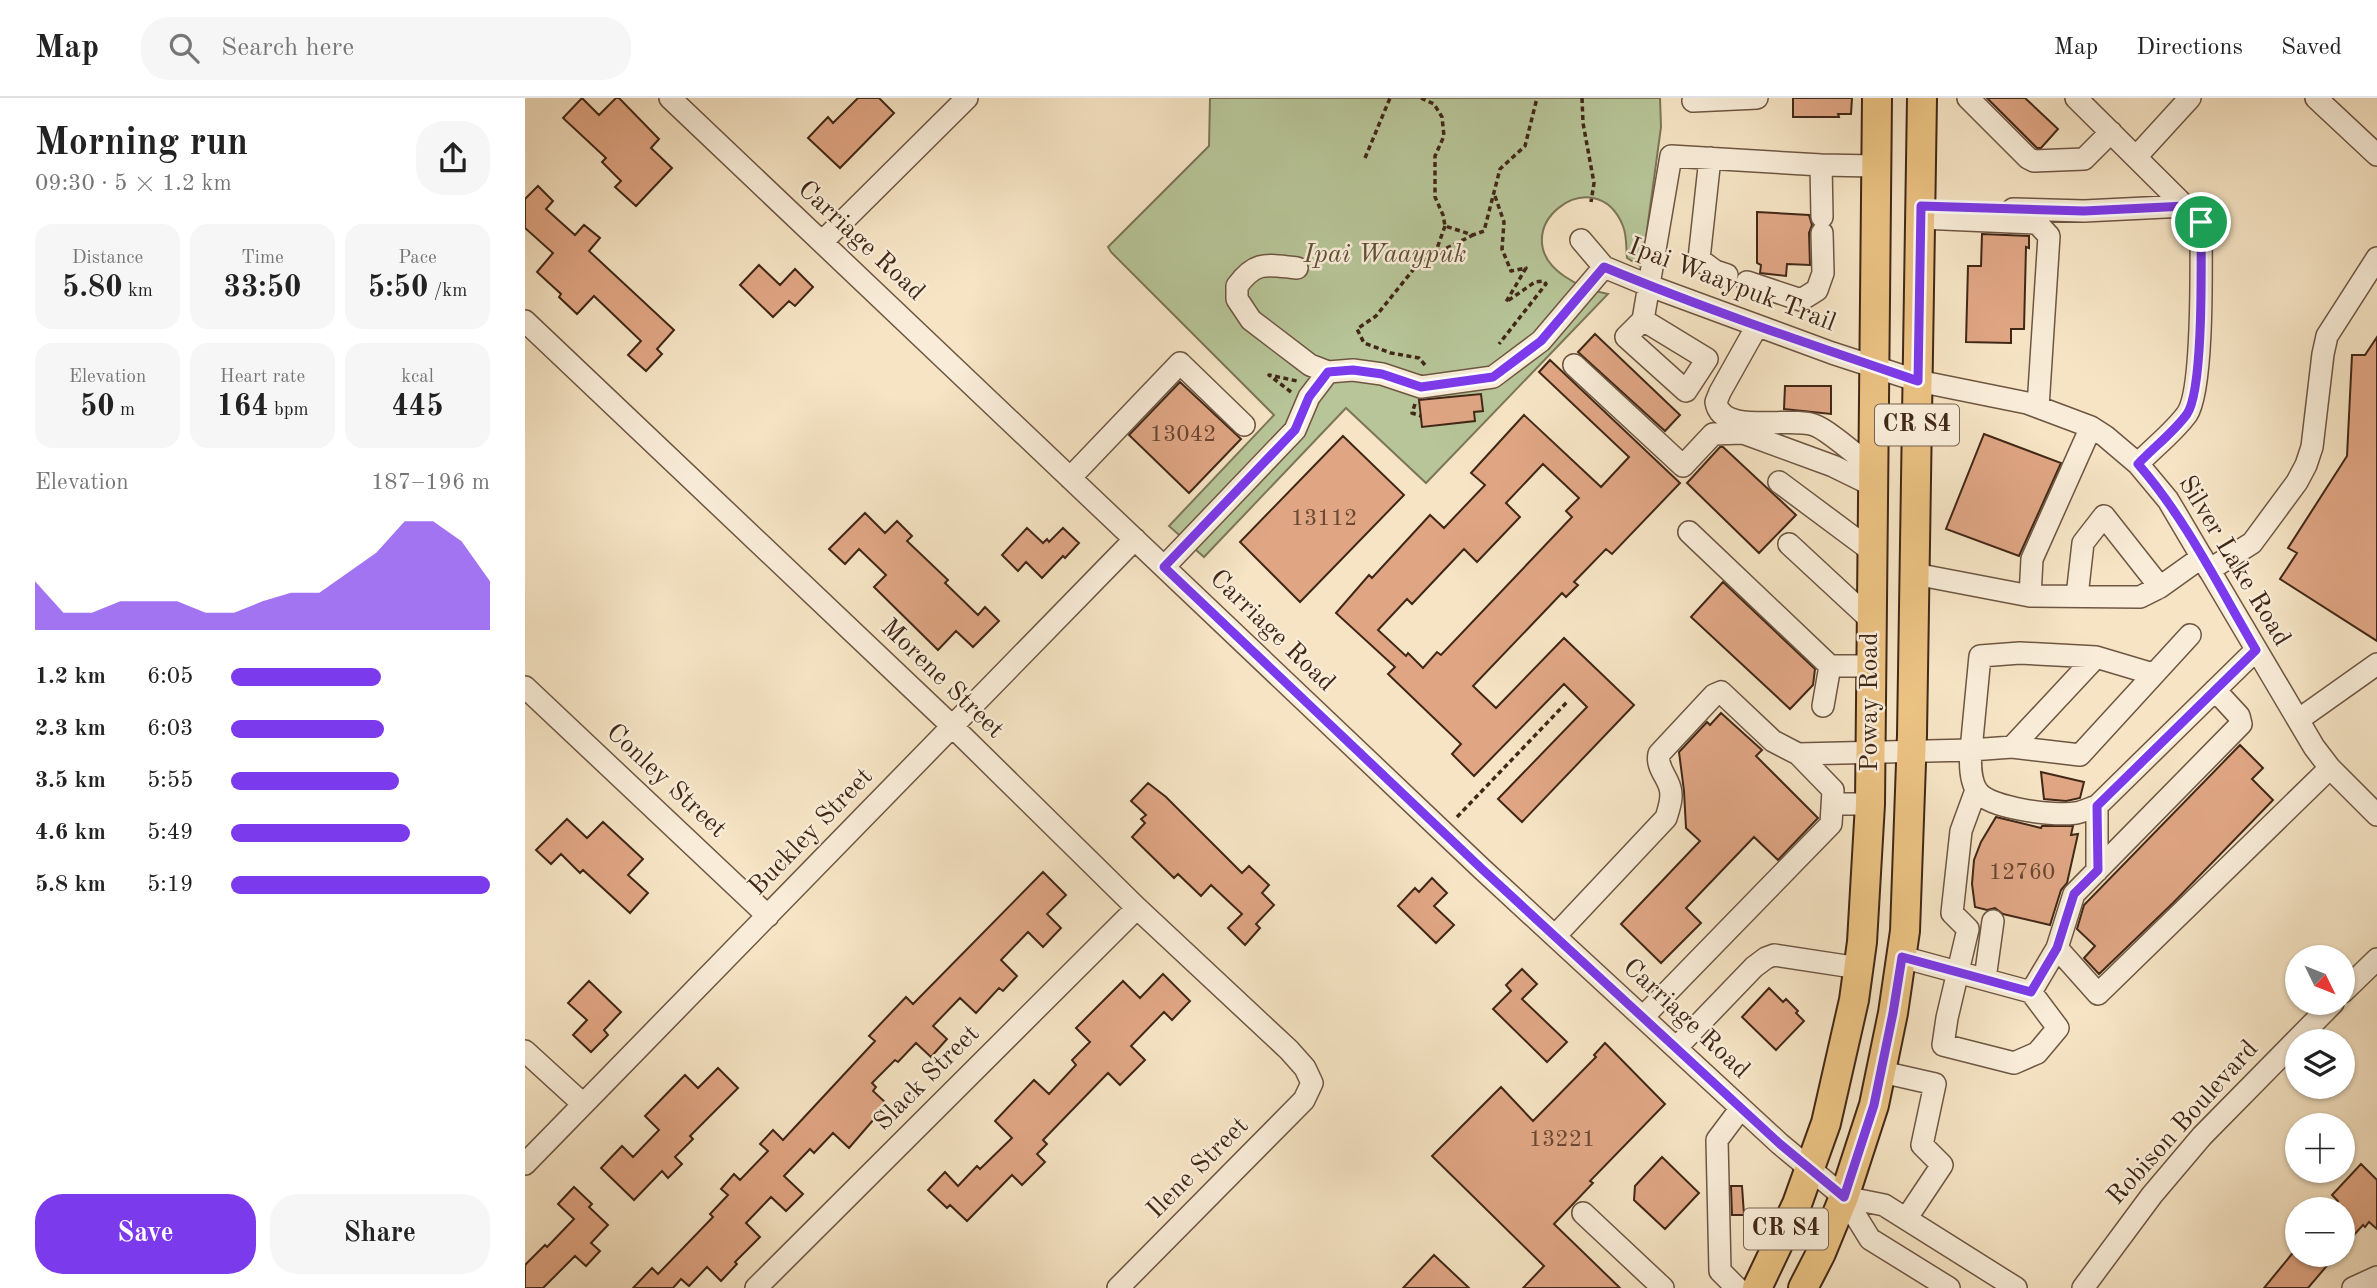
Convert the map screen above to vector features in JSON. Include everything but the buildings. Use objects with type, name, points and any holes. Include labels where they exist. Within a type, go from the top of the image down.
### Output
[{"type":"main road","name":"Poway Road","points":[[1757,1288],[1811,1169],[1834,1096],[1859,968],[1866,899],[1870,804],[1877,98]]},
{"type":"main road","name":"Poway Road","points":[[1804,1288],[1844,1197],[1874,1105],[1902,957],[1907,898],[1912,752],[1922,98]]},
{"type":"street","name":"Carriage Road","points":[[670,98],[1555,936],[1741,1108],[1844,1197],[1870,1239],[1949,1288]]},
{"type":"street","points":[[823,242],[967,98]]},
{"type":"street","points":[[1694,98],[1693,101],[1757,98]]},
{"type":"street","points":[[1968,98],[2034,161],[2084,159],[2111,132]]},
{"type":"street","points":[[2075,98],[2201,222],[2197,364],[2193,401],[2187,413],[2138,464]]},
{"type":"street","points":[[2136,156],[2190,98]]},
{"type":"street","points":[[2316,98],[2377,155]]},
{"type":"street","points":[[1643,320],[1671,156],[1876,166]]},
{"type":"street","points":[[1710,159],[1699,259],[1715,271],[1727,275]]},
{"type":"street","points":[[1747,282],[1801,300],[1817,290],[1823,273],[1821,165]]},
{"type":"street","points":[[1921,212],[2084,211],[2186,206]]},
{"type":"street","points":[[1921,212],[2037,223],[2049,236],[2038,407]]},
{"type":"street","name":"Ipai Waaypuk Trail","points":[[1581,240],[1604,267],[1757,326],[1874,366]]},
{"type":"street","points":[[1915,574],[2030,596],[2140,597],[2243,549],[2260,535],[2306,465],[2312,447],[2327,335],[2377,258]]},
{"type":"street","points":[[1297,268],[1266,265],[1248,272],[1237,286],[1237,299],[1251,320],[1310,365],[1328,372],[1353,370],[1382,374],[1421,387],[1493,377],[1541,341],[1604,267]]},
{"type":"street","name":"Morene Street","points":[[525,321],[953,727],[1137,908],[1289,1050],[1305,1068],[1313,1083]]},
{"type":"street","points":[[1757,326],[1720,392],[1716,402],[1718,410],[1726,417],[1739,422],[1816,425],[1874,478]]},
{"type":"street","points":[[1070,478],[1180,363],[1244,425]]},
{"type":"street","points":[[1574,365],[1683,466],[1713,434],[1743,433],[1874,478]]},
{"type":"street","name":"Silver Lake Road","points":[[1874,366],[1918,381],[1994,395],[2038,407],[2091,427],[2138,464],[2168,500],[2313,747],[2377,815]]},
{"type":"street","points":[[1164,567],[1295,430],[1309,397],[1328,372]]},
{"type":"street","points":[[2030,596],[2032,559],[2091,427]]},
{"type":"street","points":[[1779,482],[1873,552]]},
{"type":"street","points":[[2077,596],[2083,543],[2104,516],[2160,587]]},
{"type":"street","points":[[1689,533],[1830,666],[1870,666]]},
{"type":"street","name":"Buckley Street","points":[[525,1164],[1135,539]]},
{"type":"street","points":[[1789,544],[1871,620]]},
{"type":"street","points":[[1798,754],[2013,747],[2080,755],[2190,635]]},
{"type":"street","points":[[1976,790],[1988,801],[2043,813],[2076,813],[2097,806],[2256,650]]},
{"type":"street","points":[[1902,957],[1957,972],[1985,979],[2031,992],[2058,1028],[2038,1053],[2014,1063],[1943,1045],[1957,972],[1968,929],[1952,912],[1961,831],[1976,790],[1971,750],[1980,656],[2019,653],[2096,657],[2153,674]]},
{"type":"street","points":[[2013,747],[2096,657]]},
{"type":"street","points":[[2298,720],[2377,664]]},
{"type":"street","points":[[1823,706],[1830,666]]},
{"type":"street","name":"Conley Street","points":[[525,687],[768,916]]},
{"type":"street","points":[[2031,992],[2057,948],[2074,894],[2241,724],[2239,716],[2215,690]]},
{"type":"street","points":[[1555,936],[1666,818],[1671,794],[1658,760],[1659,754],[1714,695],[1719,692],[1724,694],[1773,741],[1798,754],[1833,790],[1832,820],[1828,828],[1643,1017]]},
{"type":"street","points":[[2057,948],[2098,995],[2330,768]]},
{"type":"street","points":[[1833,804],[1870,804]]},
{"type":"street","points":[[2097,806],[2098,870]]},
{"type":"street","name":"Slack Street","points":[[756,1288],[1137,908]]},
{"type":"street","points":[[1985,979],[1993,921]]},
{"type":"street","points":[[1676,1048],[1754,967],[1766,958],[1774,955],[1859,968]]},
{"type":"street","points":[[2355,980],[2377,958]]},
{"type":"street","name":"Robison Boulevard","points":[[2083,1288],[2152,1195],[2202,1136],[2321,1015]]},
{"type":"street","points":[[525,1051],[583,1104]]},
{"type":"street","points":[[1882,1072],[1935,1084],[1922,1145],[1942,1165],[1906,1219]]},
{"type":"street","name":"Ilene Street","points":[[1118,1288],[1304,1100],[1313,1083]]},
{"type":"street","points":[[1737,1288],[1720,1271],[1717,1140],[1741,1108]]},
{"type":"street","name":"Carriage Road","points":[[1844,1197],[1884,1205],[2016,1288]]},
{"type":"street","points":[[1583,1213],[1663,1288]]},
{"type":"street","points":[[2353,1288],[2377,1277]]},
{"type":"path","points":[[1364,158],[1389,98]]},
{"type":"path","points":[[1422,98],[1434,104],[1442,117],[1444,136],[1435,156],[1435,197],[1445,226],[1435,254]]},
{"type":"path","points":[[1419,358],[1391,353],[1364,343],[1357,329],[1376,316],[1417,265],[1484,231],[1500,169],[1525,146],[1537,98]]},
{"type":"path","points":[[1583,98],[1583,123],[1594,183],[1591,202]]},
{"type":"path","points":[[1494,194],[1504,222],[1502,249],[1511,271],[1526,268],[1506,302],[1535,282],[1544,281],[1546,284],[1508,333]]},
{"type":"path","points":[[1445,226],[1473,235]]},
{"type":"path","points":[[1443,831],[1567,702]]},
{"type":"green space","name":"Ipai Waaypuk","points":[[1210,98],[1660,98],[1661,127],[1642,267],[1627,258],[1623,226],[1610,206],[1593,198],[1575,199],[1559,208],[1547,222],[1542,239],[1547,258],[1564,276],[1579,285],[1608,294],[1426,483],[1346,408],[1204,557],[1169,526],[1274,415],[1108,247],[1209,146]]},
{"type":"route","points":[[1921,206],[2084,211],[2186,206],[2201,222],[2197,364],[2193,401],[2187,413],[2138,464],[2181,520],[2256,650],[2097,806],[2098,870],[2074,894],[2057,948],[2031,992],[1902,957],[1874,1105],[1844,1197],[1780,1144],[1482,869],[1164,567],[1295,430],[1309,397],[1328,372],[1353,370],[1382,374],[1421,387],[1493,377],[1541,341],[1604,267],[1832,353],[1918,381],[1921,206]]}]
